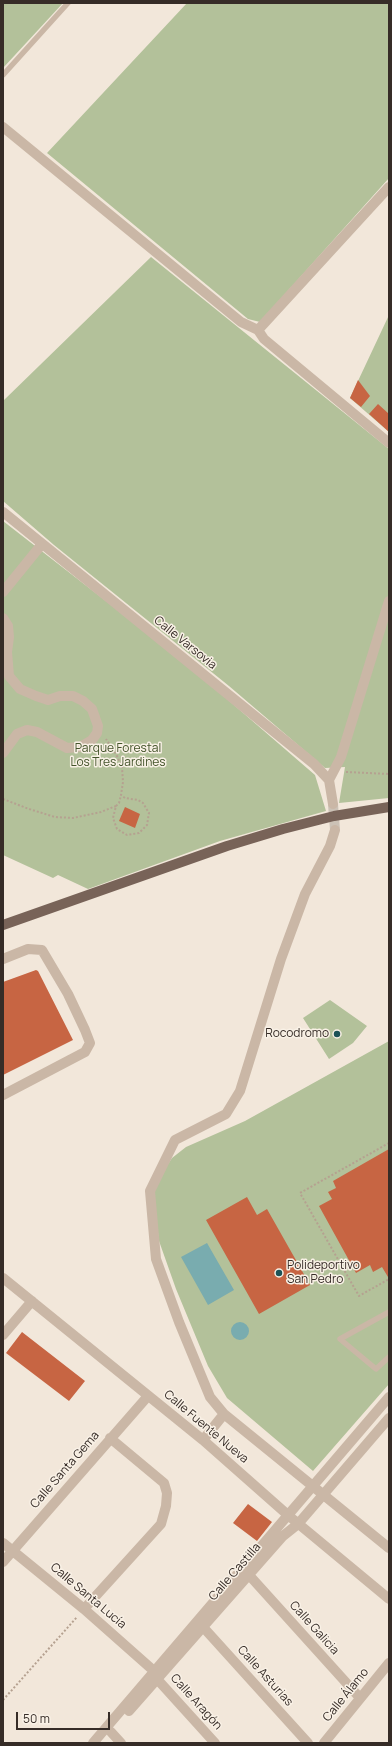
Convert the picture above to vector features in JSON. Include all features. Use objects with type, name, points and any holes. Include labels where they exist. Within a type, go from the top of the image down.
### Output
[{"type":"main road","points":[[3,925],[227,846],[276,831],[334,816],[389,807]]},
{"type":"street","points":[[3,127],[241,322],[258,330],[264,339],[389,443]]},
{"type":"street","points":[[258,330],[389,187]]},
{"type":"street","name":"Calle Varsovia","points":[[3,512],[314,764],[329,780]]},
{"type":"street","points":[[3,592],[42,544]]},
{"type":"street","points":[[333,804],[329,780],[335,771],[346,743],[389,601]]},
{"type":"street","points":[[3,618],[8,626],[9,636],[7,652],[9,676],[20,688],[48,700],[60,696],[73,696],[83,701],[92,709],[97,719],[97,733],[92,740],[80,747],[67,748],[37,732],[27,730],[17,734],[3,753]]},
{"type":"street","name":"Calle Fuente Nueva","points":[[334,830],[330,846],[305,894],[281,959],[240,1091],[226,1114],[175,1140],[150,1191],[156,1259],[179,1322],[210,1397],[224,1414],[389,1548]]},
{"type":"street","points":[[3,959],[28,949],[42,950],[68,994],[86,1030],[90,1043],[85,1052],[3,1095]]},
{"type":"street","name":"Calle Fuente Nueva","points":[[3,1278],[203,1440],[298,1524],[389,1599]]},
{"type":"street","points":[[3,1335],[32,1301]]},
{"type":"street","name":"Calle Santa Gema","points":[[3,1562],[148,1396]]},
{"type":"street","name":"Calle Castilla","points":[[101,1743],[313,1486],[389,1397]]},
{"type":"street","points":[[203,1440],[224,1414]]},
{"type":"street","name":"Calle Castilla","points":[[93,1743],[203,1627],[283,1536],[298,1524],[389,1418]]},
{"type":"street","points":[[84,1609],[161,1524],[166,1506],[167,1493],[164,1483],[110,1438]]},
{"type":"street","name":"Calle Santa Lucía","points":[[3,1543],[84,1609],[156,1675]]},
{"type":"street","name":"Calle Galicia","points":[[249,1575],[360,1698]]},
{"type":"street","name":"Calle Asturias","points":[[203,1627],[308,1743]]},
{"type":"street","name":"Calle Álamo","points":[[324,1743],[389,1663]]},
{"type":"street","name":"Calle Aragón","points":[[156,1675],[215,1743]]},
{"type":"street","points":[[111,1732],[121,1743]]},
{"type":"lane","points":[[3,75],[68,3]]},
{"type":"lane","points":[[389,1312],[340,1339],[376,1369],[389,1357]]},
{"type":"path","points":[[97,733],[109,742],[119,760],[123,775],[119,804],[116,806],[112,818],[117,829],[127,835],[139,833],[144,830],[149,819],[147,808],[138,800],[125,798],[121,795]]},
{"type":"path","points":[[335,771],[389,774]]},
{"type":"path","points":[[3,799],[29,810],[55,817],[73,818],[101,812],[116,806]]},
{"type":"path","points":[[389,1142],[300,1192],[359,1296],[389,1279]]},
{"type":"path","points":[[3,1700],[84,1609]]},
{"type":"green space","points":[[3,3],[63,3],[3,68]]},
{"type":"green space","points":[[187,3],[389,3],[389,178],[260,322],[248,319],[47,153]]},
{"type":"green space","points":[[151,257],[389,449],[389,798],[339,803],[345,767],[325,768],[229,686],[54,545],[3,501],[3,401]]},
{"type":"green space","points":[[389,315],[389,432],[350,398]]},
{"type":"green space","name":"Parque Forestal Los Tres Jardines","points":[[3,521],[183,661],[315,775],[326,811],[220,841],[88,889],[58,875],[53,878],[3,855]]},
{"type":"green space","name":"Rocodromo","points":[[330,1000],[367,1026],[353,1043],[329,1059],[303,1018]]},
{"type":"green space","name":"Polideportivo San Pedro","points":[[389,1041],[389,1384],[313,1471],[227,1398],[208,1366],[176,1289],[159,1241],[153,1193],[164,1170],[172,1158],[186,1147],[245,1121]]},
{"type":"water","points":[[207,1243],[234,1290],[208,1305],[181,1257]]},
{"type":"water","points":[[240,1322],[246,1325],[249,1331],[246,1337],[240,1340],[234,1337],[231,1331],[234,1325]]},
{"type":"building","points":[[358,380],[370,396],[361,407],[350,398]]},
{"type":"building","points":[[378,404],[389,414],[389,432],[369,414]]},
{"type":"building","points":[[125,807],[140,814],[135,828],[119,821]]},
{"type":"building","points":[[36,970],[38,971],[73,1040],[3,1075],[3,982]]},
{"type":"building","points":[[389,1149],[389,1276],[388,1277],[382,1267],[373,1272],[370,1265],[356,1273],[319,1206],[332,1199],[328,1192],[336,1188],[333,1181]]},
{"type":"building","points":[[247,1197],[257,1215],[267,1209],[310,1285],[259,1314],[206,1220]]},
{"type":"building","points":[[22,1332],[85,1381],[69,1401],[6,1353]]},
{"type":"building","points":[[248,1504],[272,1522],[257,1541],[233,1523]]},
{"type":"tunnel","points":[[333,804],[335,830]]},
{"type":"place","name":"Rocodromo","points":[[337,1034]]},
{"type":"place","name":"Polideportivo San Pedro","points":[[279,1273]]}]
